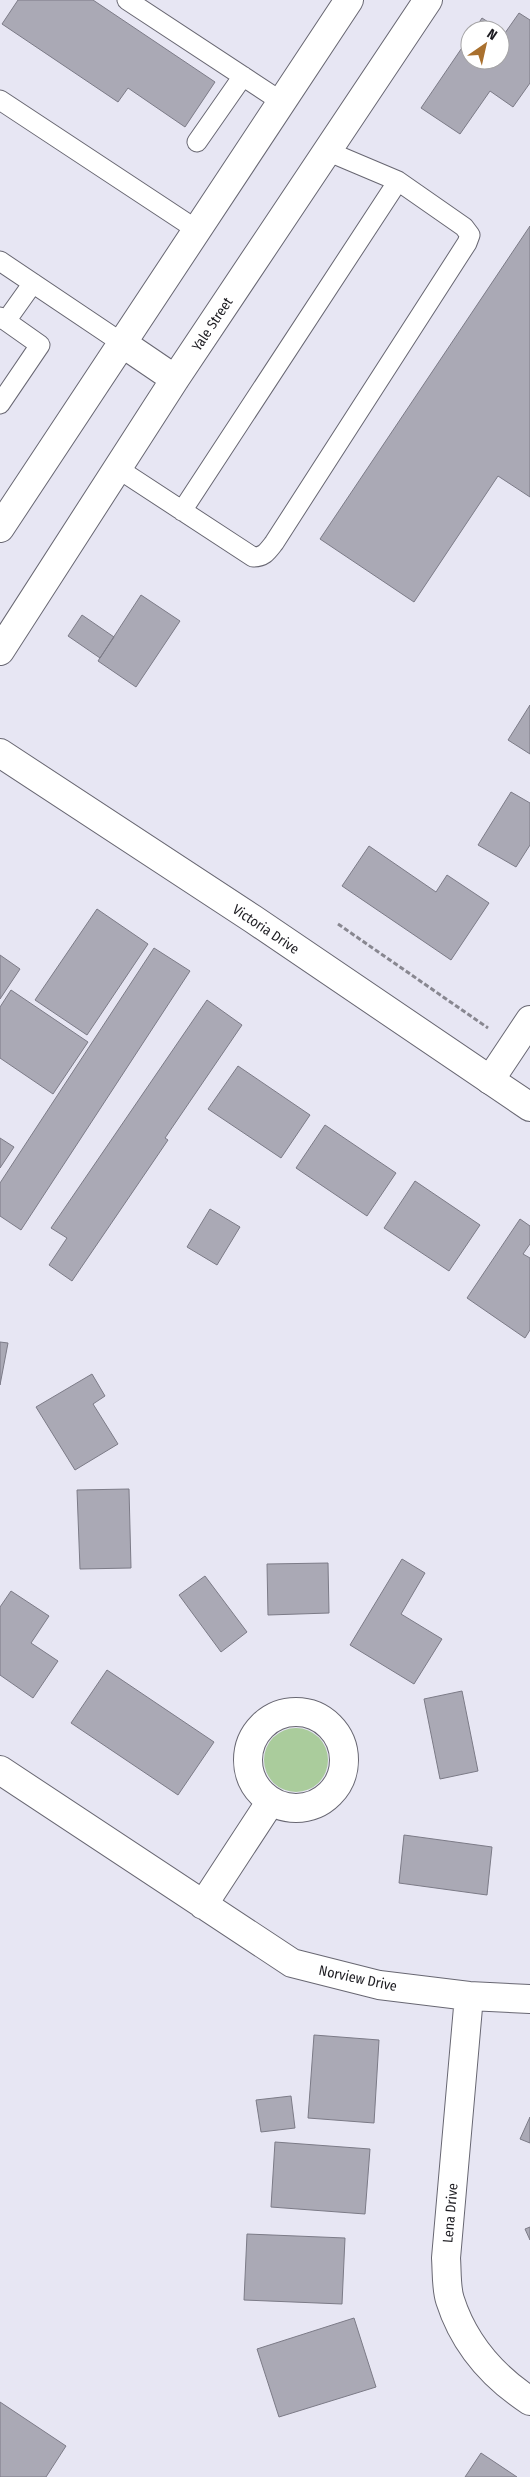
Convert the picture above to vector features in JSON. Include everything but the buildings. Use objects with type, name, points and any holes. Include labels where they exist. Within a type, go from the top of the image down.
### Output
[{"type":"street","points":[[0,528],[350,0]]},
{"type":"street","name":"Yale Street","points":[[0,651],[175,379],[428,0]]},
{"type":"street","points":[[122,343],[175,379]]},
{"type":"street","name":"Victoria Drive","points":[[0,753],[253,919],[530,1107]]},
{"type":"street","points":[[490,1080],[530,1020]]},
{"type":"street","name":"Norview Drive","points":[[0,1770],[292,1963],[380,1985],[469,1996],[530,1999]]},
{"type":"street","points":[[204,1905],[271,1801]]},
{"type":"street","name":"Lena Drive","points":[[469,1996],[446,2258],[449,2299],[471,2346],[507,2385],[530,2401]]},
{"type":"lane","points":[[127,0],[282,102]]},
{"type":"lane","points":[[198,142],[243,76]]},
{"type":"lane","points":[[0,100],[198,230]]},
{"type":"lane","points":[[117,468],[252,557],[260,557],[266,554],[274,543],[467,243],[470,235],[464,227],[398,181],[327,151]]},
{"type":"lane","points":[[182,511],[398,181]]},
{"type":"lane","points":[[0,261],[122,343]]},
{"type":"lane","points":[[0,404],[7,380],[40,345],[3,319],[33,283]]},
{"type":"path","points":[[338,924],[513,1045]]},
{"type":"green space","points":[[296,1728],[308,1730],[319,1737],[326,1748],[328,1760],[326,1772],[319,1783],[308,1790],[296,1792],[284,1790],[273,1783],[266,1772],[264,1760],[266,1748],[273,1737],[284,1730]]}]
